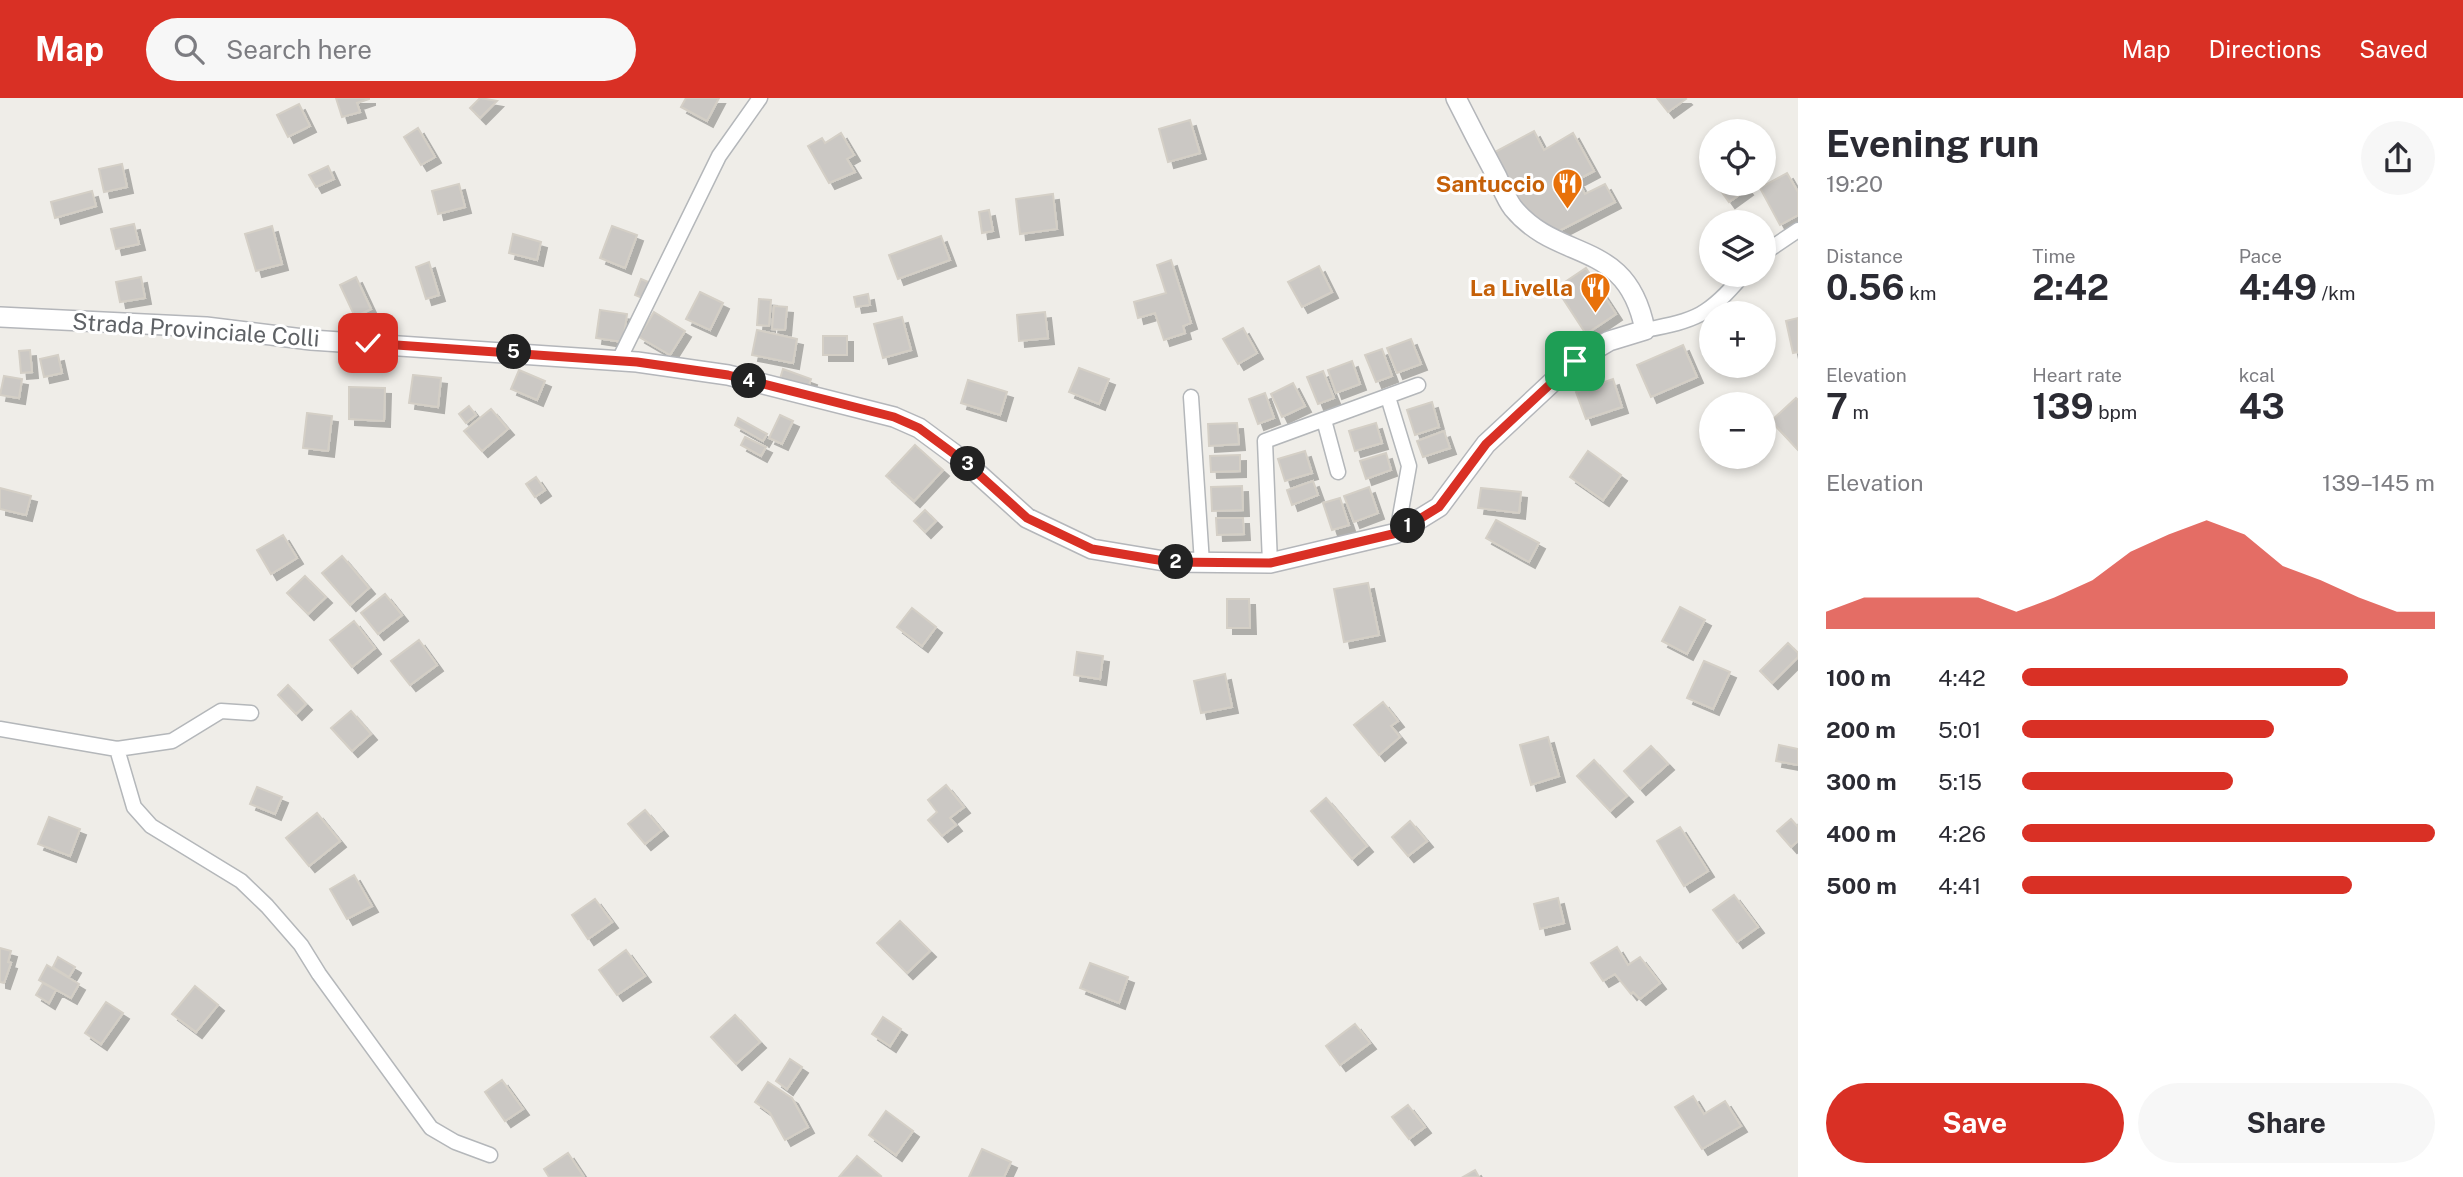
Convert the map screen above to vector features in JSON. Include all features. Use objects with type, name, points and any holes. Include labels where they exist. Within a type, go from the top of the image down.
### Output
[{"type":"street","points":[[619,360],[719,156],[760,98]]},
{"type":"street","points":[[1456,98],[1513,208],[1556,242],[1605,262],[1633,293],[1641,311],[1644,330],[1672,325],[1715,308],[1733,287]]},
{"type":"street","points":[[1776,245],[1798,230]]},
{"type":"street","name":"Strada Provinciale Colli","points":[[0,317],[206,327],[311,340],[619,360],[728,375],[894,417],[919,428],[965,462],[1027,518],[1092,549],[1170,562],[1202,563],[1270,563],[1397,533],[1439,507],[1486,444],[1575,361],[1609,341],[1644,330]]},
{"type":"street","points":[[1270,563],[1265,441],[1418,385]]},
{"type":"street","points":[[1191,397],[1202,563]]},
{"type":"street","points":[[1388,397],[1409,466],[1397,533]]},
{"type":"street","points":[[1324,420],[1338,472]]},
{"type":"street","points":[[0,729],[117,749],[172,741],[221,711],[251,713]]},
{"type":"street","points":[[117,749],[134,807],[151,826],[241,881],[301,945],[319,974],[432,1128],[455,1142],[490,1155]]},
{"type":"building","points":[[336,98],[369,99],[357,103],[360,112],[342,117]]},
{"type":"building","points":[[480,98],[497,101],[480,118],[470,108]]},
{"type":"building","points":[[686,98],[719,98],[707,121],[681,107]]},
{"type":"building","points":[[1657,98],[1685,98],[1686,99],[1668,112]]},
{"type":"building","points":[[299,104],[310,126],[288,137],[277,115]]},
{"type":"building","points":[[1190,120],[1200,153],[1168,162],[1159,129]]},
{"type":"building","points":[[418,128],[435,157],[421,165],[404,137]]},
{"type":"building","points":[[1534,131],[1544,150],[1573,133],[1594,171],[1577,180],[1585,194],[1605,184],[1615,202],[1553,234],[1515,204],[1495,152]]},
{"type":"building","points":[[841,133],[854,155],[847,159],[855,172],[829,183],[808,146],[822,138],[825,143]]},
{"type":"building","points":[[122,164],[127,187],[104,192],[99,169]]},
{"type":"building","points":[[328,166],[334,179],[316,187],[309,175]]},
{"type":"building","points":[[1787,173],[1798,192],[1798,215],[1780,225],[1776,210],[1772,210],[1764,196],[1776,196],[1776,179]]},
{"type":"building","points":[[459,184],[465,207],[438,214],[432,191]]},
{"type":"building","points":[[92,191],[96,206],[55,218],[51,202]]},
{"type":"building","points":[[1053,194],[1057,229],[1020,234],[1016,199]]},
{"type":"building","points":[[1725,196],[1737,196],[1729,202]]},
{"type":"building","points":[[989,210],[993,231],[982,233],[979,212]]},
{"type":"building","points":[[134,224],[139,244],[116,249],[111,229]]},
{"type":"building","points":[[272,226],[282,264],[256,271],[245,234]]},
{"type":"building","points":[[612,226],[637,235],[625,268],[600,258]]},
{"type":"building","points":[[513,234],[541,242],[537,260],[509,253]]},
{"type":"building","points":[[941,236],[950,260],[898,279],[889,255]]},
{"type":"building","points":[[1171,260],[1191,323],[1183,326],[1185,333],[1164,340],[1155,313],[1138,318],[1134,302],[1166,293],[1157,265]]},
{"type":"building","points":[[429,262],[439,295],[426,299],[416,267]]},
{"type":"building","points":[[1319,266],[1332,292],[1302,307],[1288,282]]},
{"type":"building","points":[[1586,268],[1616,314],[1586,334],[1556,288]]},
{"type":"building","points":[[141,277],[145,298],[120,302],[116,282]]},
{"type":"building","points":[[356,277],[371,309],[355,317],[340,285]]},
{"type":"building","points":[[641,279],[653,284],[647,300],[635,295]]},
{"type":"building","points":[[700,292],[723,303],[710,330],[686,319]]},
{"type":"building","points":[[868,294],[870,305],[856,307],[854,297]]},
{"type":"building","points":[[759,299],[771,300],[769,326],[757,325]]},
{"type":"building","points":[[774,306],[787,307],[785,330],[772,329]]},
{"type":"building","points":[[600,310],[627,314],[623,342],[596,338]]},
{"type":"building","points":[[654,312],[685,331],[670,355],[639,337]]},
{"type":"building","points":[[1045,312],[1048,338],[1019,341],[1017,315]]},
{"type":"building","points":[[902,317],[911,350],[883,358],[874,324]]},
{"type":"building","points":[[1798,318],[1798,352],[1793,353],[1786,321]]},
{"type":"building","points":[[1243,328],[1257,353],[1238,364],[1223,339]]},
{"type":"building","points":[[757,330],[797,339],[793,363],[752,355]]},
{"type":"building","points":[[823,336],[847,336],[847,355],[823,355]]},
{"type":"building","points":[[1411,339],[1421,364],[1397,373],[1387,348]]},
{"type":"building","points":[[1683,345],[1697,377],[1651,397],[1637,365]]},
{"type":"building","points":[[1382,349],[1392,376],[1376,382],[1365,355]]},
{"type":"building","points":[[30,350],[32,372],[21,373],[19,351]]},
{"type":"building","points":[[58,355],[62,373],[44,377],[40,359]]},
{"type":"building","points":[[1352,361],[1360,384],[1336,393],[1328,370]]},
{"type":"building","points":[[1079,368],[1109,379],[1099,404],[1069,392]]},
{"type":"building","points":[[783,369],[811,379],[807,391],[779,382]]},
{"type":"building","points":[[519,370],[545,381],[537,400],[511,389]]},
{"type":"building","points":[[1323,371],[1334,398],[1318,404],[1307,377]]},
{"type":"building","points":[[413,375],[441,378],[438,407],[409,403]]},
{"type":"building","points":[[4,376],[22,379],[19,398],[0,395]]},
{"type":"building","points":[[1613,379],[1622,407],[1586,419],[1576,392]]},
{"type":"building","points":[[968,380],[1007,392],[1000,415],[961,403]]},
{"type":"building","points":[[1293,383],[1305,406],[1282,417],[1271,394]]},
{"type":"building","points":[[349,387],[385,388],[384,421],[349,419]]},
{"type":"building","points":[[1265,393],[1274,418],[1258,424],[1249,399]]},
{"type":"building","points":[[1796,398],[1798,400],[1798,450],[1776,426],[1776,416]]},
{"type":"building","points":[[1432,402],[1439,427],[1415,435],[1407,410]]},
{"type":"building","points":[[469,406],[476,415],[466,423],[459,414]]},
{"type":"building","points":[[491,409],[508,429],[482,451],[464,431]]},
{"type":"building","points":[[307,413],[332,416],[328,451],[303,448]]},
{"type":"building","points":[[780,415],[793,421],[782,444],[769,438]]},
{"type":"building","points":[[738,418],[767,434],[763,441],[735,425]]},
{"type":"building","points":[[1237,423],[1239,444],[1209,446],[1208,424]]},
{"type":"building","points":[[1376,423],[1382,443],[1355,451],[1349,431]]},
{"type":"building","points":[[1444,431],[1450,448],[1423,457],[1417,441]]},
{"type":"building","points":[[745,437],[766,447],[761,456],[741,445]]},
{"type":"building","points":[[915,445],[943,470],[914,501],[886,476]]},
{"type":"building","points":[[1305,451],[1312,473],[1285,481],[1278,459]]},
{"type":"building","points":[[1588,451],[1621,475],[1603,500],[1570,477]]},
{"type":"building","points":[[1386,453],[1391,470],[1366,479],[1360,461]]},
{"type":"building","points":[[1240,455],[1240,471],[1211,472],[1210,456]]},
{"type":"building","points":[[536,477],[545,490],[535,497],[526,484]]},
{"type":"building","points":[[1313,481],[1318,495],[1292,505],[1287,490]]},
{"type":"building","points":[[1242,486],[1243,510],[1212,511],[1211,487]]},
{"type":"building","points":[[1369,487],[1378,513],[1354,522],[1344,496]]},
{"type":"building","points":[[0,488],[31,496],[26,515],[0,509]]},
{"type":"building","points":[[1481,488],[1521,492],[1519,513],[1478,508]]},
{"type":"building","points":[[1340,498],[1349,525],[1332,530],[1323,503]]},
{"type":"building","points":[[925,510],[936,521],[925,532],[914,521]]},
{"type":"building","points":[[1216,518],[1243,518],[1244,534],[1217,535]]},
{"type":"building","points":[[1496,520],[1539,543],[1529,562],[1486,538]]},
{"type":"building","points":[[283,535],[297,558],[271,574],[257,550]]},
{"type":"building","points":[[342,556],[369,588],[350,605],[322,573]]},
{"type":"building","points":[[305,576],[326,597],[308,614],[287,593]]},
{"type":"building","points":[[1368,583],[1379,635],[1344,642],[1334,589]]},
{"type":"building","points":[[385,594],[402,615],[378,634],[361,613]]},
{"type":"building","points":[[1227,599],[1249,599],[1250,628],[1227,628]]},
{"type":"building","points":[[1680,607],[1705,620],[1687,654],[1662,641]]},
{"type":"building","points":[[912,608],[936,627],[922,646],[897,627]]},
{"type":"building","points":[[354,621],[375,648],[352,667],[330,640]]},
{"type":"building","points":[[419,640],[437,665],[410,685],[391,661]]},
{"type":"building","points":[[1788,643],[1798,653],[1798,657],[1772,683],[1760,671]]},
{"type":"building","points":[[1077,652],[1103,656],[1100,679],[1074,675]]},
{"type":"building","points":[[1704,661],[1730,672],[1713,709],[1687,698]]},
{"type":"building","points":[[1225,674],[1232,707],[1201,713],[1194,681]]},
{"type":"building","points":[[288,685],[306,704],[296,714],[278,695]]},
{"type":"building","points":[[1383,702],[1398,721],[1391,726],[1400,737],[1379,755],[1354,725]]},
{"type":"building","points":[[351,711],[371,734],[352,751],[331,728]]},
{"type":"building","points":[[1548,737],[1559,776],[1531,785],[1520,745]]},
{"type":"building","points":[[1779,745],[1798,749],[1798,765],[1776,761]]},
{"type":"building","points":[[1651,746],[1668,764],[1640,789],[1624,771]]},
{"type":"building","points":[[1594,760],[1627,796],[1610,811],[1577,776]]},
{"type":"building","points":[[946,785],[964,807],[950,818],[956,825],[942,836],[928,820],[937,812],[928,800]]},
{"type":"building","points":[[257,787],[282,797],[275,814],[250,804]]},
{"type":"building","points":[[1326,798],[1367,846],[1352,859],[1311,811]]},
{"type":"building","points":[[645,810],[662,830],[645,844],[628,824]]},
{"type":"building","points":[[317,813],[340,841],[309,866],[286,838]]},
{"type":"building","points":[[49,817],[80,829],[70,856],[38,844]]},
{"type":"building","points":[[1791,819],[1798,827],[1798,841],[1791,847],[1777,831]]},
{"type":"building","points":[[1410,821],[1427,841],[1408,856],[1392,837]]},
{"type":"building","points":[[1680,827],[1708,871],[1684,886],[1657,841]]},
{"type":"building","points":[[354,875],[372,906],[347,919],[330,889]]},
{"type":"building","points":[[1734,895],[1758,927],[1737,942],[1713,910]]},
{"type":"building","points":[[1558,898],[1564,923],[1540,929],[1534,904]]},
{"type":"building","points":[[595,899],[612,922],[588,939],[572,915]]},
{"type":"building","points":[[900,921],[930,951],[907,973],[877,943]]},
{"type":"building","points":[[1617,947],[1628,965],[1640,957],[1660,983],[1640,999],[1633,992],[1631,994],[1615,974],[1603,981],[1591,963]]},
{"type":"building","points":[[0,948],[11,951],[8,962],[11,963],[4,983],[0,982]]},
{"type":"building","points":[[626,950],[645,976],[617,995],[599,970]]},
{"type":"building","points":[[58,957],[75,967],[69,977],[53,967]]},
{"type":"building","points":[[1090,963],[1128,977],[1119,1003],[1080,988]]},
{"type":"building","points":[[47,965],[79,984],[71,998],[39,980]]},
{"type":"building","points":[[43,983],[56,990],[49,1003],[36,995]]},
{"type":"building","points":[[195,986],[218,1005],[196,1032],[172,1014]]},
{"type":"building","points":[[106,1002],[123,1013],[101,1044],[85,1033]]},
{"type":"building","points":[[735,1015],[760,1042],[736,1064],[711,1037]]},
{"type":"building","points":[[883,1017],[901,1029],[890,1046],[872,1034]]},
{"type":"building","points":[[1355,1024],[1370,1043],[1340,1065],[1326,1046]]},
{"type":"building","points":[[790,1059],[802,1067],[787,1089],[776,1081]]},
{"type":"building","points":[[502,1080],[523,1109],[505,1121],[485,1092]]},
{"type":"building","points":[[768,1082],[792,1098],[808,1127],[785,1140],[770,1113],[755,1102]]},
{"type":"building","points":[[1693,1096],[1704,1114],[1725,1101],[1741,1126],[1702,1149],[1675,1107]]},
{"type":"building","points":[[1408,1105],[1425,1127],[1409,1139],[1392,1117]]},
{"type":"building","points":[[886,1111],[913,1131],[896,1155],[869,1135]]},
{"type":"building","points":[[982,1149],[1011,1162],[1004,1177],[969,1177]]},
{"type":"building","points":[[568,1153],[584,1177],[549,1177],[544,1169]]},
{"type":"building","points":[[857,1156],[881,1176],[839,1177]]},
{"type":"building","points":[[1475,1170],[1479,1177],[1463,1177]]},
{"type":"place","name":"Santuccio","points":[[1568,211]]},
{"type":"place","name":"La Livella","points":[[1596,315]]},
{"type":"route","points":[[368,343],[637,362],[728,375],[894,417],[919,428],[965,462],[1027,518],[1092,549],[1170,562],[1270,563],[1397,533],[1439,507],[1486,444],[1575,361]]}]
